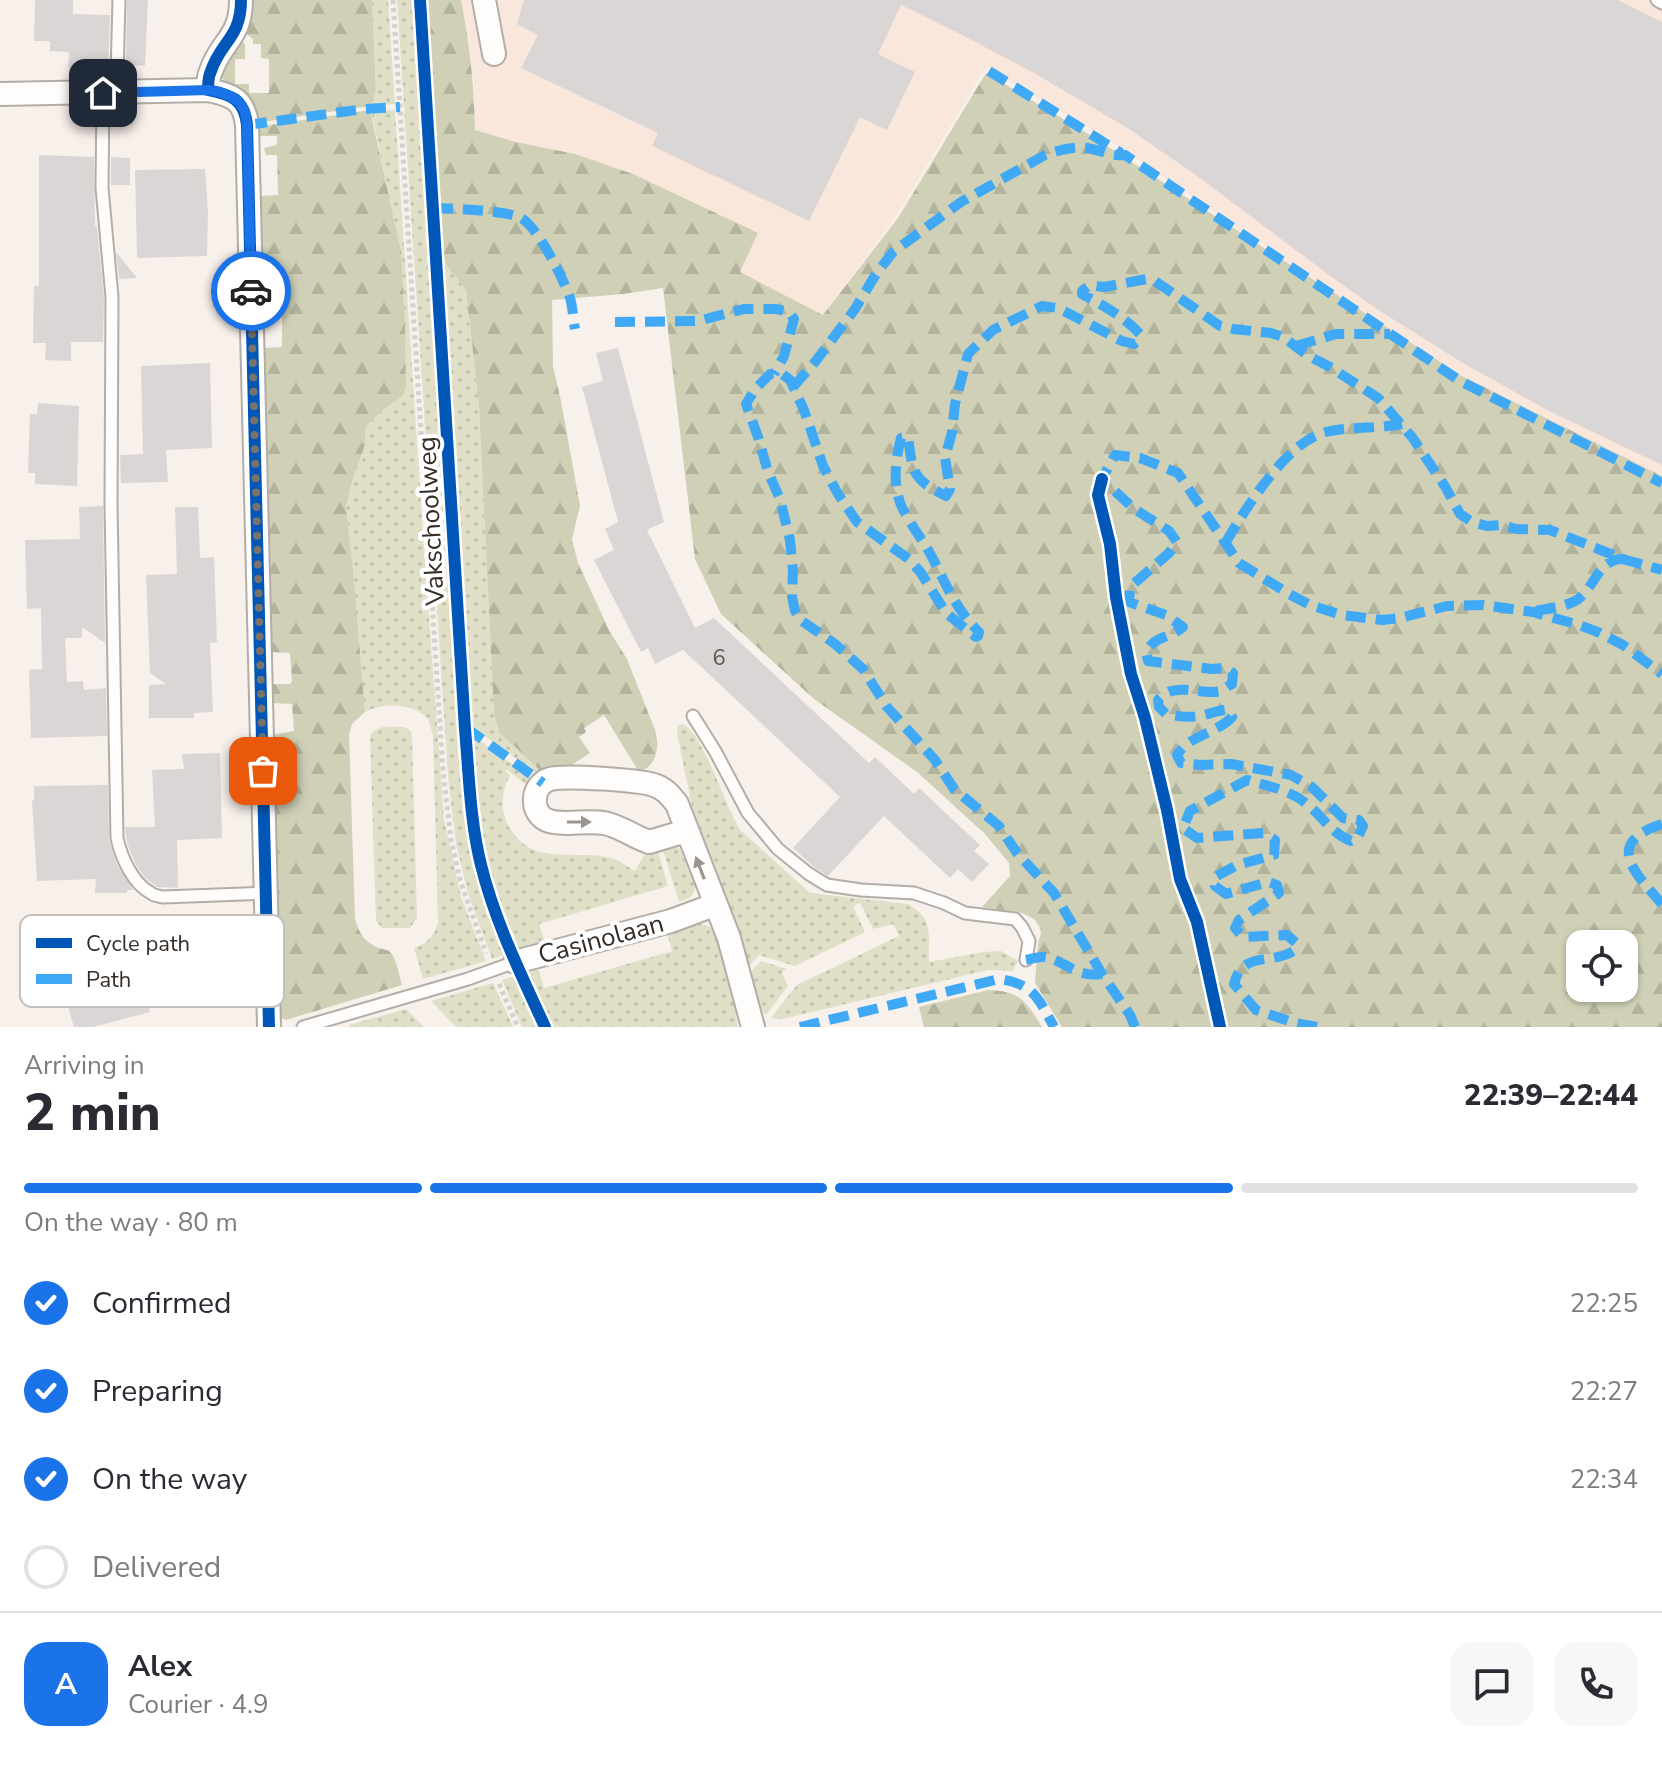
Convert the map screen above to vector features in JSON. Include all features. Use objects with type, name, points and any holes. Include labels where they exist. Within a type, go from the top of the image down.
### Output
[{"type":"street","points":[[208,90],[214,64],[236,31],[241,0]]},
{"type":"street","points":[[484,0],[494,54]]},
{"type":"street","points":[[0,94],[208,90],[230,96],[245,111],[267,915]]},
{"type":"street","points":[[686,831],[649,842],[609,824],[548,820],[536,812],[535,797],[542,783],[548,779],[652,784],[669,793],[677,804],[729,938],[753,1027]]},
{"type":"street","name":"Casinolaan","points":[[515,962],[671,921],[714,905]]},
{"type":"street","points":[[269,1007],[269,1027]]},
{"type":"lane","points":[[119,0],[117,75],[103,93],[102,188],[112,297],[111,551],[119,846],[128,868],[151,893],[163,897],[267,893]]},
{"type":"lane","points":[[693,716],[748,813],[778,849],[809,874],[827,885],[914,893],[965,913],[1015,919],[1029,941],[1026,960]]},
{"type":"lane","name":"Casinolaan","points":[[303,1027],[515,962]]},
{"type":"shaded area","points":[[461,0],[1662,0],[1662,481],[1461,380],[1108,139],[986,67],[897,215],[823,315],[740,272],[758,234],[575,154],[475,130],[474,82]]},
{"type":"green space","points":[[251,0],[372,0],[376,91],[370,107],[256,123],[220,75],[241,40],[245,44],[245,59],[235,59],[235,84],[249,84],[249,93],[269,93],[269,59],[261,58],[261,44],[253,44],[253,39],[245,33],[250,20]]},
{"type":"green space","points":[[372,0],[388,0],[395,104],[370,106],[376,91]]},
{"type":"green space","points":[[397,0],[413,0],[465,803],[480,880],[506,954],[492,959],[468,893],[456,844],[448,777]]},
{"type":"green space","points":[[426,0],[461,0],[471,65],[475,130],[575,154],[633,174],[758,233],[740,272],[823,315],[898,218],[986,73],[1090,135],[1462,376],[1662,476],[1662,1027],[1062,1027],[1035,983],[1041,933],[1039,926],[1034,919],[1022,913],[982,907],[1010,876],[1009,863],[985,834],[917,772],[814,699],[721,614],[695,559],[663,288],[552,300],[553,366],[580,506],[572,539],[578,563],[610,632],[627,659],[655,730],[656,755],[650,765],[639,772],[604,715],[584,728],[586,732],[579,737],[590,753],[562,771],[543,773],[500,733],[494,714],[479,406],[466,290],[443,261]]},
{"type":"green space","points":[[370,110],[401,251],[405,322],[406,387],[403,396],[366,426],[364,448],[346,506],[365,712],[352,724],[349,734],[355,919],[366,940],[391,953],[402,985],[286,1020],[280,1014],[280,1007],[284,1007],[284,915],[278,915],[273,735],[294,731],[292,704],[272,703],[271,685],[290,684],[292,681],[290,653],[271,652],[263,350],[282,347],[282,317],[262,315],[261,298],[281,295],[281,267],[260,265],[259,196],[278,195],[277,155],[266,155],[264,148],[277,145],[277,136],[258,136],[256,127]]},
{"type":"green space","points":[[395,110],[444,819],[461,897],[486,961],[423,979],[414,948],[430,938],[438,921],[433,735],[428,718],[414,709],[389,706],[365,712],[346,506],[364,448],[366,426],[403,396],[406,387],[401,252],[371,111]]},
{"type":"green space","points":[[443,261],[466,290],[479,406],[494,714],[516,749],[543,773],[539,775],[472,727]]},
{"type":"green space","points":[[683,724],[699,742],[740,830],[810,893],[908,904],[926,922],[929,962],[1001,951],[1018,961],[1013,971],[988,970],[783,1019],[771,1018],[797,985],[899,936],[893,924],[873,929],[860,903],[853,906],[865,932],[795,966],[759,955],[749,966],[741,936],[698,836],[677,733],[678,725]]},
{"type":"green space","points":[[404,727],[410,730],[412,737],[417,918],[410,928],[382,928],[376,921],[370,736],[380,728]]},
{"type":"green space","points":[[472,735],[534,780],[528,786],[505,771],[510,775],[505,787],[503,811],[516,837],[526,846],[551,854],[611,858],[635,871],[646,852],[658,851],[668,886],[539,924],[545,943],[518,951],[486,854]]},
{"type":"green space","points":[[680,849],[696,887],[691,897],[679,902],[663,850]]},
{"type":"green space","points":[[700,924],[712,929],[717,936],[729,975],[738,1027],[552,1027],[527,973],[538,969],[544,988],[672,951],[667,933]]},
{"type":"green space","points":[[761,961],[787,969],[782,972],[788,986],[766,1015],[758,1008],[750,973]]},
{"type":"green space","points":[[514,976],[538,1027],[522,1027],[502,980]]},
{"type":"green space","points":[[493,983],[513,1027],[456,1027],[431,1001]]},
{"type":"green space","points":[[988,990],[1021,999],[1042,1027],[924,1027],[919,1007]]},
{"type":"green space","points":[[406,1009],[424,1027],[349,1025]]},
{"type":"building","points":[[35,0],[73,0],[73,14],[110,15],[108,73],[78,74],[68,67],[69,52],[50,51],[50,41],[34,41]]},
{"type":"building","points":[[127,0],[148,0],[145,66],[126,65]]},
{"type":"building","points":[[524,0],[1618,0],[1662,22],[1662,465],[1549,411],[1461,362],[1380,311],[1129,129],[1034,73],[901,5],[878,54],[915,72],[887,130],[860,117],[809,221],[652,146],[658,133],[521,68],[538,35],[517,24]]},
{"type":"building","points":[[39,155],[94,157],[95,225],[104,297],[103,342],[71,342],[71,361],[45,360],[46,343],[33,343],[34,286],[39,286]]},
{"type":"building","points":[[111,157],[130,158],[130,185],[111,185]]},
{"type":"building","points":[[205,169],[207,256],[137,258],[135,170]]},
{"type":"building","points":[[116,252],[137,278],[119,279]]},
{"type":"building","points":[[618,348],[664,522],[647,530],[695,628],[714,618],[869,763],[875,757],[914,794],[919,788],[980,845],[974,851],[989,864],[972,882],[958,869],[950,878],[884,816],[828,876],[814,867],[793,848],[840,797],[683,650],[655,664],[648,648],[641,652],[594,560],[614,550],[605,529],[618,522],[582,387],[603,381],[596,353]]},
{"type":"building","points":[[210,363],[212,448],[166,450],[168,482],[121,483],[120,455],[143,454],[141,366]]},
{"type":"building","points":[[38,403],[79,406],[77,486],[35,484],[35,473],[28,473],[30,414],[37,414]]},
{"type":"building","points":[[103,506],[105,643],[82,627],[82,638],[65,638],[67,682],[83,681],[84,690],[106,688],[107,736],[31,738],[29,670],[42,669],[41,608],[27,609],[25,540],[80,539],[79,507]]},
{"type":"building","points":[[175,507],[198,507],[200,558],[214,557],[217,642],[210,643],[213,712],[194,713],[194,718],[149,718],[149,685],[166,684],[150,673],[146,575],[177,574]]},
{"type":"building","points":[[220,753],[222,838],[177,840],[178,888],[157,887],[145,878],[136,865],[127,843],[125,827],[155,827],[152,770],[184,769],[182,754]]},
{"type":"building","points":[[108,785],[109,840],[117,865],[133,890],[127,890],[127,893],[95,893],[96,879],[37,881],[32,800],[34,786]]},
{"type":"building","points":[[68,1007],[149,1007],[150,1012],[93,1027],[74,1027]]},
{"type":"marked path","points":[[989,71],[1121,153]]},
{"type":"marked path","points":[[247,125],[400,107]]},
{"type":"marked path","points":[[793,387],[855,309],[893,252],[961,202],[1045,155],[1086,148],[1125,155],[1460,381],[1662,483]]},
{"type":"marked path","points":[[433,208],[503,213],[528,223],[562,279],[571,302],[575,329]]},
{"type":"marked path","points":[[1135,1027],[1054,893],[1017,853],[999,826],[954,789],[935,760],[887,707],[863,669],[802,621],[795,611],[790,540],[780,499],[746,404],[770,374],[781,373],[790,380],[823,466],[857,522],[910,560],[946,613],[976,637],[979,632],[956,602],[901,504],[896,476],[901,438],[908,437],[913,467],[920,479],[946,496],[950,489],[945,458],[968,354],[993,330],[1042,306],[1058,308],[1122,341],[1134,344],[1140,334],[1106,307],[1082,294],[1082,291],[1090,285],[1104,287],[1147,279],[1155,281],[1220,326],[1283,337],[1378,398],[1412,437],[1460,514],[1472,522],[1516,529],[1550,530],[1626,560],[1662,570]]},
{"type":"marked path","points":[[615,322],[698,321],[744,309],[789,312],[794,319],[784,356],[774,374]]},
{"type":"marked path","points":[[1296,346],[1336,334],[1390,334]]},
{"type":"marked path","points":[[1226,542],[1282,462],[1311,438],[1335,430],[1402,424]]},
{"type":"marked path","points":[[1317,1027],[1256,1010],[1234,984],[1238,973],[1251,962],[1286,955],[1295,950],[1296,943],[1287,935],[1243,937],[1235,928],[1239,920],[1279,893],[1277,885],[1268,882],[1226,894],[1215,886],[1217,876],[1237,865],[1274,855],[1275,840],[1264,833],[1197,838],[1183,828],[1190,811],[1247,780],[1300,799],[1351,841],[1358,837],[1363,826],[1359,820],[1343,818],[1312,787],[1291,775],[1231,764],[1181,763],[1177,755],[1183,748],[1232,717],[1227,710],[1196,717],[1166,714],[1159,707],[1158,700],[1172,691],[1221,691],[1232,684],[1233,673],[1226,668],[1148,661],[1146,652],[1154,642],[1183,627],[1166,615],[1129,602],[1130,587],[1169,553],[1177,542],[1169,531],[1133,508],[1102,479],[1115,455],[1140,458],[1178,473],[1239,563],[1310,605],[1342,615],[1382,620],[1447,606],[1483,605],[1533,612],[1600,633],[1623,645],[1662,674]]},
{"type":"marked path","points":[[1536,611],[1575,601],[1602,569],[1615,560],[1624,559]]},
{"type":"marked path","points":[[465,729],[543,783]]},
{"type":"marked path","points":[[1662,824],[1633,840],[1629,849],[1635,870],[1662,904]]},
{"type":"marked path","points":[[1026,960],[1046,957],[1079,972],[1102,974]]},
{"type":"marked path","points":[[800,1027],[999,979],[1011,981],[1034,994],[1054,1027]]},
{"type":"cycle path","points":[[241,0],[238,23],[215,61],[208,90],[224,94],[240,104],[247,125],[266,915]]},
{"type":"cycle path","name":"Vakschoolweg","points":[[420,0],[472,814],[481,865],[494,907],[545,1027]]},
{"type":"cycle path","points":[[1102,479],[1098,495],[1110,544],[1116,597],[1131,674],[1167,810],[1180,879],[1197,922],[1220,1027]]},
{"type":"cycle path","points":[[269,1007],[269,1027]]},
{"type":"way so far","points":[[251,291],[263,771]]},
{"type":"route","points":[[103,93],[208,90],[239,102],[245,111],[247,125],[251,291]]}]
